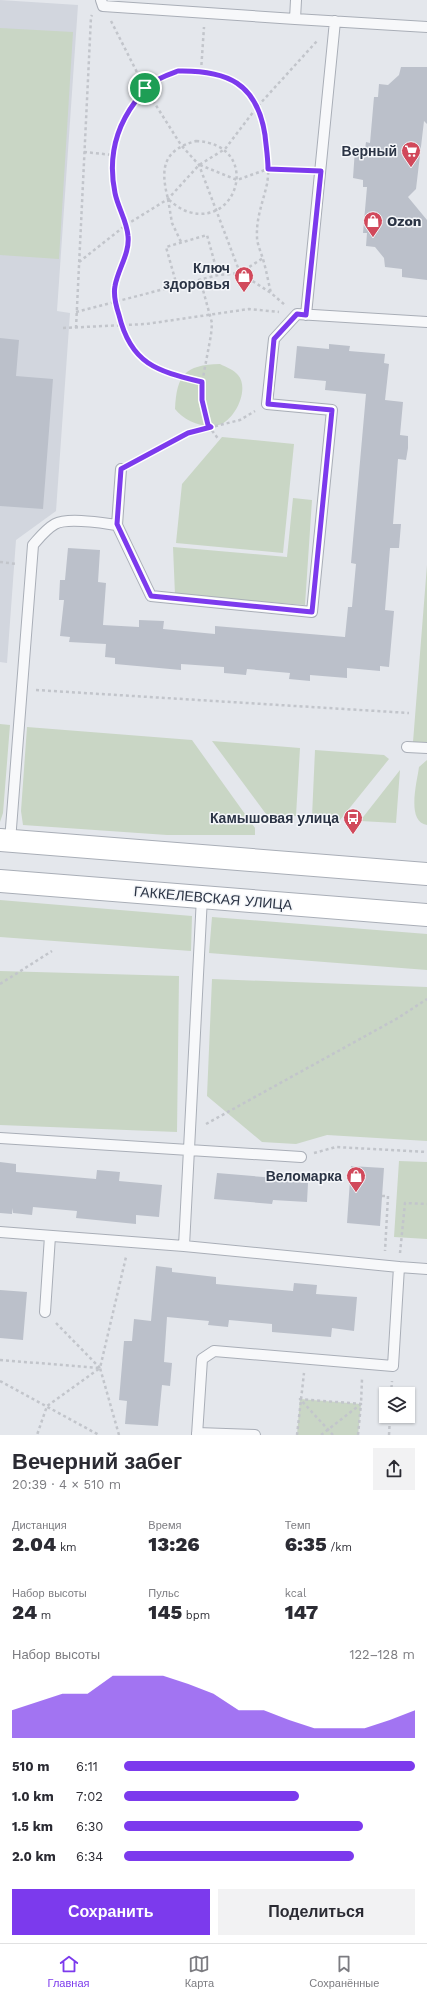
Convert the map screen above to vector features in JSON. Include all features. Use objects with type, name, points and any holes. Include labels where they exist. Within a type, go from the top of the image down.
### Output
[{"type":"main road","points":[[5,841],[427,874]]},
{"type":"main road","name":"ГАККЕЛЕВСКАЯ УЛИЦА","points":[[0,881],[427,915]]},
{"type":"lane","points":[[295,19],[296,0]]},
{"type":"lane","points":[[102,3],[205,13],[427,27]]},
{"type":"lane","points":[[121,469],[117,524],[151,596],[312,612],[332,410],[268,404],[274,339],[302,314],[321,171],[335,21]]},
{"type":"lane","points":[[302,314],[427,322]]},
{"type":"lane","points":[[5,841],[34,545],[44,532],[57,523],[72,521],[117,524]]},
{"type":"lane","points":[[407,747],[427,748]]},
{"type":"lane","points":[[184,1246],[202,897]]},
{"type":"lane","points":[[0,1138],[301,1157]]},
{"type":"lane","points":[[0,1232],[184,1246],[427,1269]]},
{"type":"lane","points":[[45,1312],[50,1236]]},
{"type":"lane","points":[[255,1435],[197,1434],[202,1359],[214,1351],[363,1365],[393,1366],[399,1267]]},
{"type":"path","points":[[76,328],[91,17],[102,3],[145,88],[181,145],[200,165],[240,273],[302,314]]},
{"type":"path","points":[[201,71],[205,13]]},
{"type":"path","points":[[79,262],[126,225],[168,199],[200,165],[225,149],[257,107],[335,21]]},
{"type":"path","points":[[202,382],[163,372],[145,362],[135,351],[121,325],[115,302],[115,287],[129,238],[126,225],[114,193],[113,155],[115,141],[123,118],[145,88],[162,77],[178,71],[201,71],[220,75],[240,85],[254,99],[262,120],[268,159],[267,183],[257,219],[257,239],[271,293]]},
{"type":"path","points":[[168,199],[188,212],[199,214],[217,210],[229,201],[237,180],[234,162],[225,149],[208,141],[196,141],[181,145],[169,158],[163,178],[172,223],[182,244]]},
{"type":"path","points":[[84,152],[113,155]]},
{"type":"path","points":[[200,165],[237,180],[268,169],[321,171]]},
{"type":"path","points":[[178,286],[166,247],[182,244],[207,235],[218,275]]},
{"type":"path","points":[[76,312],[200,279],[218,275],[240,273],[263,258]]},
{"type":"path","points":[[200,279],[211,314],[212,335],[202,382],[202,400],[208,425],[211,427],[219,440]]},
{"type":"path","points":[[63,328],[146,324],[249,309],[302,314]]},
{"type":"path","points":[[121,469],[188,433],[240,420],[268,404]]},
{"type":"path","points":[[33,690],[409,713]]},
{"type":"path","points":[[0,984],[52,950]]},
{"type":"path","points":[[191,1132],[398,1018],[427,999]]},
{"type":"path","points":[[301,1157],[336,1147],[427,1152]]},
{"type":"path","points":[[382,1196],[388,1196],[384,1266]]},
{"type":"path","points":[[399,1267],[404,1203],[427,1204]]},
{"type":"path","points":[[37,1435],[47,1406],[100,1368],[129,1242]]},
{"type":"path","points":[[45,1312],[100,1368],[119,1435]]},
{"type":"path","points":[[297,1435],[300,1399],[306,1359]]},
{"type":"path","points":[[0,1360],[100,1368]]},
{"type":"path","points":[[358,1435],[363,1365]]},
{"type":"path","points":[[0,1381],[99,1435]]},
{"type":"path","points":[[300,1399],[360,1404]]},
{"type":"path","points":[[300,1399],[333,1435]]},
{"type":"path","points":[[321,1435],[360,1404]]},
{"type":"path","points":[[389,1435],[390,1423]]},
{"type":"shaded area","points":[[0,0],[78,5],[57,311],[70,313],[56,511],[16,540],[7,663],[0,662]]},
{"type":"green space","points":[[0,28],[73,32],[59,259],[0,255]]},
{"type":"green space","points":[[220,364],[238,375],[241,381],[242,388],[239,403],[230,417],[219,425],[207,426],[195,423],[184,417],[175,409],[176,397],[181,380],[190,370],[208,365]]},
{"type":"green space","points":[[222,437],[294,444],[283,553],[176,543],[182,484]]},
{"type":"green space","points":[[293,498],[312,500],[305,605],[175,595],[173,547],[287,557]]},
{"type":"green space","points":[[427,565],[427,743],[413,742]]},
{"type":"green space","points":[[0,724],[10,725],[3,813],[0,822]]},
{"type":"green space","points":[[27,727],[192,740],[255,828],[255,835],[167,835],[23,825],[21,811]]},
{"type":"green space","points":[[212,741],[300,748],[296,816],[266,814]]},
{"type":"green space","points":[[315,750],[384,755],[389,759],[340,820],[312,817]]},
{"type":"green space","points":[[427,760],[427,825],[421,822],[417,817],[414,800],[419,767]]},
{"type":"green space","points":[[400,770],[396,823],[360,821]]},
{"type":"green space","points":[[0,900],[192,916],[191,951],[0,937]]},
{"type":"green space","points":[[212,917],[427,934],[427,970],[209,953]]},
{"type":"green space","points":[[0,971],[179,976],[177,1132],[0,1125]]},
{"type":"green space","points":[[212,979],[427,987],[427,1141],[327,1135],[296,1144],[262,1142],[207,1096]]},
{"type":"green space","points":[[399,1161],[427,1162],[427,1239],[394,1237]]},
{"type":"green space","points":[[300,1399],[361,1404],[358,1435],[297,1435]]},
{"type":"building","points":[[401,67],[427,67],[427,124],[424,121],[416,189],[408,197],[427,220],[427,280],[402,277],[402,269],[385,267],[384,258],[375,247],[366,246],[367,233],[363,233],[367,187],[363,187],[363,180],[353,178],[355,149],[365,150],[366,142],[370,143],[374,97],[378,97],[379,84],[388,85],[399,75]]},
{"type":"building","points":[[0,338],[19,340],[16,376],[53,379],[43,509],[0,506]]},
{"type":"building","points":[[329,344],[350,346],[349,351],[385,354],[384,363],[389,364],[385,400],[403,402],[400,435],[408,436],[408,448],[406,460],[398,459],[393,524],[401,524],[399,548],[390,548],[385,610],[394,611],[389,667],[380,666],[380,671],[347,668],[347,678],[310,675],[310,681],[289,679],[290,673],[247,669],[246,675],[224,673],[224,667],[181,664],[181,670],[115,664],[115,658],[105,657],[106,644],[69,642],[70,637],[60,636],[64,600],[59,600],[60,580],[65,580],[68,548],[100,550],[98,582],[106,583],[103,625],[139,627],[139,620],[164,621],[163,629],[215,634],[215,626],[345,637],[348,607],[352,607],[356,564],[351,563],[366,394],[325,390],[326,381],[294,378],[297,346],[329,349]]},
{"type":"building","points":[[0,1162],[16,1164],[16,1172],[96,1179],[97,1170],[120,1172],[119,1181],[162,1185],[159,1217],[136,1215],[136,1224],[76,1218],[77,1211],[33,1207],[32,1215],[13,1213],[12,1208],[12,1214],[0,1213]]},
{"type":"building","points":[[351,1166],[384,1168],[380,1226],[347,1223]]},
{"type":"building","points":[[217,1173],[275,1178],[274,1181],[308,1183],[307,1202],[273,1200],[272,1204],[214,1199]]},
{"type":"building","points":[[156,1266],[172,1268],[172,1272],[216,1277],[216,1284],[293,1291],[294,1283],[317,1285],[316,1294],[357,1297],[354,1331],[332,1328],[331,1337],[272,1332],[272,1324],[229,1320],[228,1327],[208,1325],[209,1321],[167,1317],[164,1362],[172,1363],[170,1386],[162,1385],[158,1426],[125,1424],[127,1401],[119,1400],[124,1341],[132,1341],[134,1319],[151,1321]]},
{"type":"building","points":[[0,1290],[27,1292],[23,1340],[0,1338]]},
{"type":"place","name":"Верный","points":[[411,168]]},
{"type":"place","name":"Ozon","points":[[373,238]]},
{"type":"place","name":"Ключ здоровья","points":[[244,293]]},
{"type":"place","name":"Камышовая улица","points":[[353,835]]},
{"type":"place","name":"Веломарка","points":[[356,1193]]},
{"type":"route","points":[[178,71],[201,71],[220,75],[240,85],[254,99],[262,120],[268,159],[268,169],[321,171],[306,315],[297,314],[274,339],[268,404],[332,410],[312,612],[151,596],[117,524],[121,469],[188,433],[211,427],[208,425],[202,400],[202,382],[163,372],[145,362],[135,351],[121,325],[115,302],[115,287],[129,238],[126,225],[114,193],[113,155],[115,141],[123,118],[145,88],[162,77],[178,71]]}]
